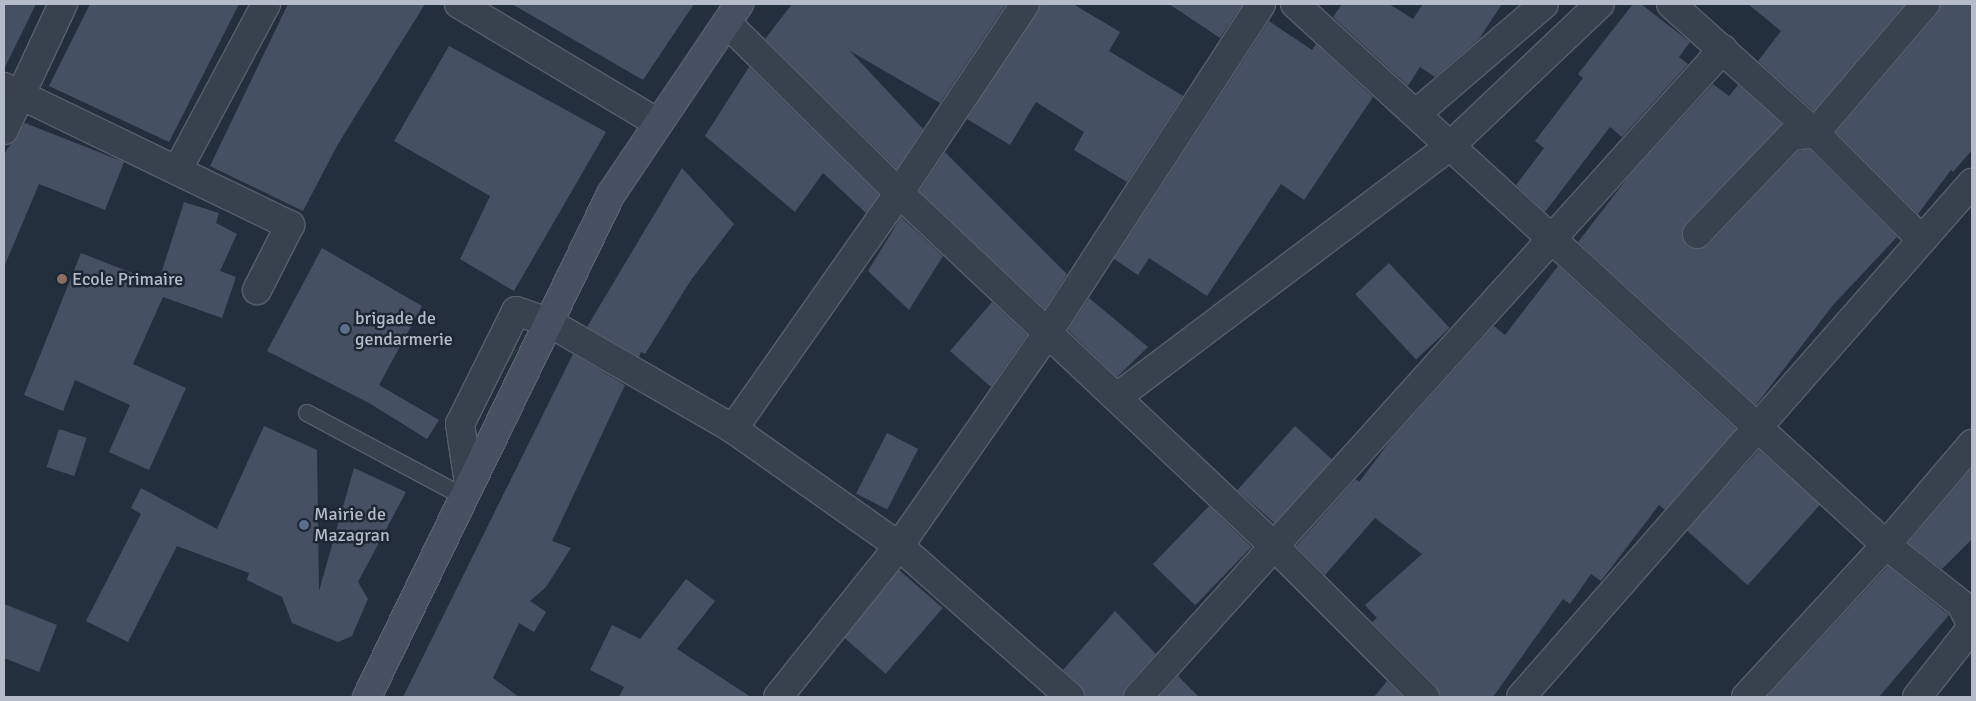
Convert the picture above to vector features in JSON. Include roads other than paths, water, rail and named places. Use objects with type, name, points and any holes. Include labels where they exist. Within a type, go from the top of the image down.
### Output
[{"type":"main road","points":[[367,697],[611,194],[656,122],[733,14]]},
{"type":"street","points":[[4,130],[12,90],[63,4]]},
{"type":"street","points":[[178,169],[266,4]]},
{"type":"street","points":[[459,4],[656,122]]},
{"type":"street","points":[[733,429],[899,193],[1025,4]]},
{"type":"street","points":[[778,697],[899,546],[1048,334],[1261,4]]},
{"type":"street","points":[[1295,4],[1417,113],[1448,148],[1550,238],[1886,546],[1969,612],[1917,697]]},
{"type":"street","points":[[1417,113],[1544,4]]},
{"type":"street","points":[[1117,397],[1448,148],[1600,4]]},
{"type":"street","points":[[1671,4],[1724,49],[1815,133],[1920,239]]},
{"type":"street","points":[[1697,234],[1791,136],[1815,133],[1925,4]]},
{"type":"street","points":[[733,14],[899,193],[1273,545],[1425,697]]},
{"type":"street","points":[[1138,697],[1550,238],[1724,49]]},
{"type":"street","points":[[12,90],[290,225],[257,290]]},
{"type":"street","points":[[1521,697],[1920,239],[1972,183]]},
{"type":"street","points":[[548,322],[733,429],[899,546],[1070,697]]},
{"type":"street","points":[[1746,697],[1886,546],[1972,444]]},
{"type":"lane","points":[[307,413],[466,490]]},
{"type":"place","name":"Ecole Primaire","points":[[62,279]]},
{"type":"place","name":"brigade de gendarmerie","points":[[345,329]]},
{"type":"place","name":"Mairie de Mazagran","points":[[304,525]]}]
